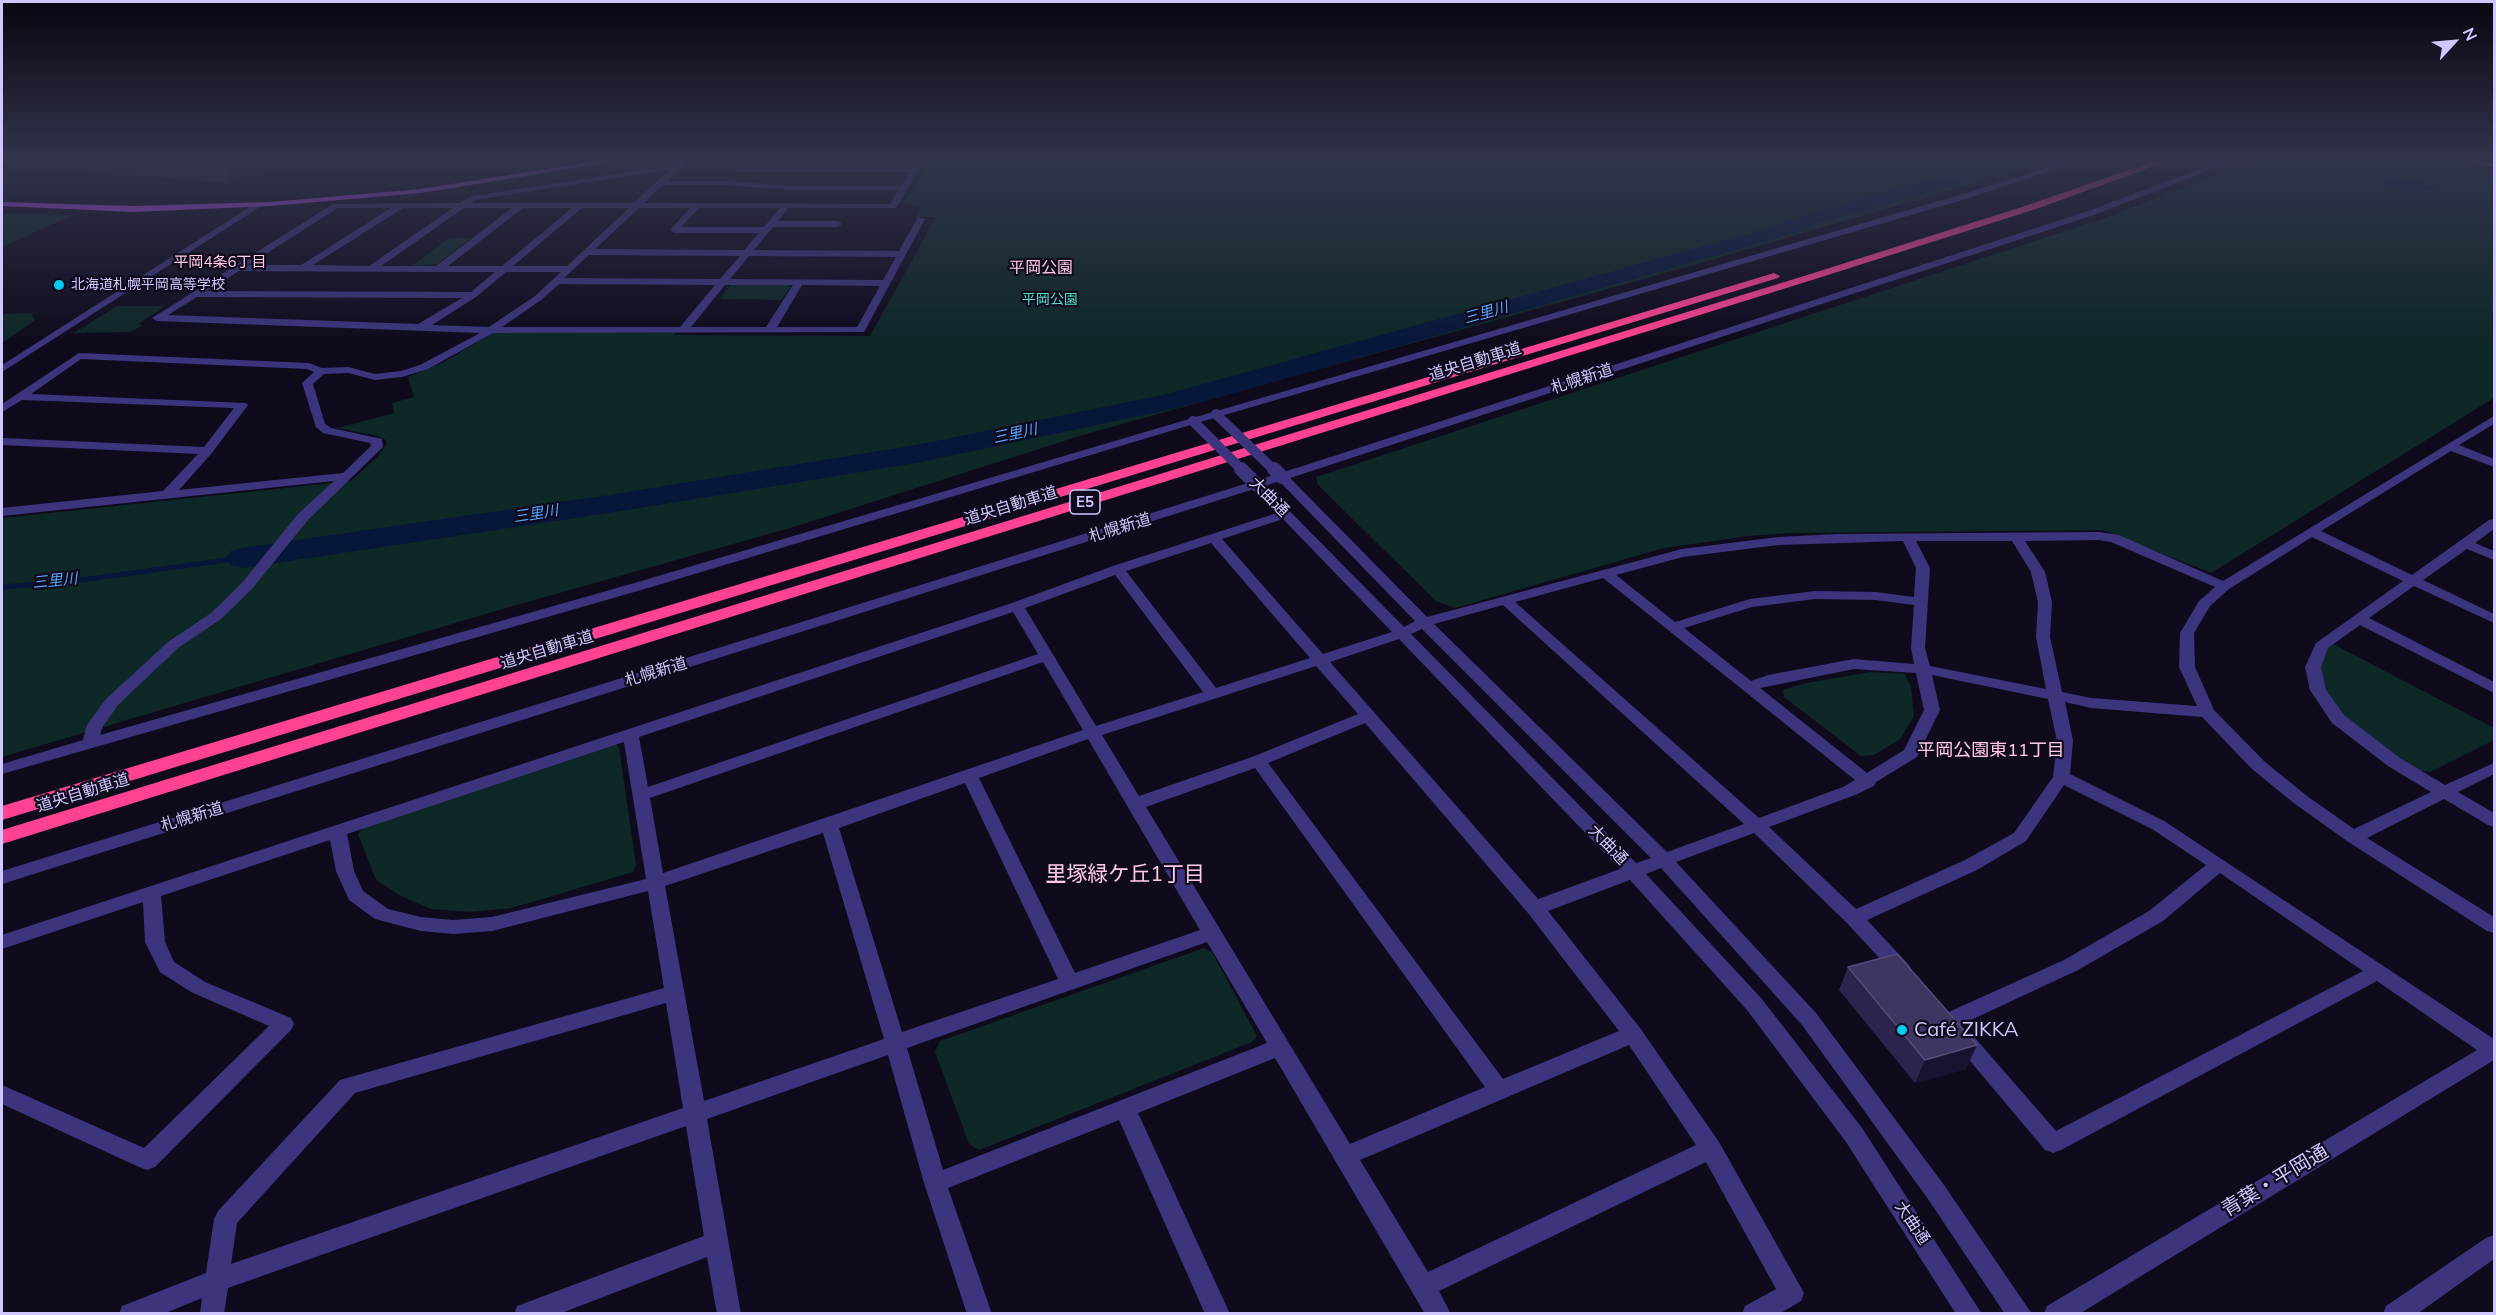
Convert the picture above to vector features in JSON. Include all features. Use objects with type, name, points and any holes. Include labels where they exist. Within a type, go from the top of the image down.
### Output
[{"type":"highway","name":"道央自動車道","points":[[2,813],[1950,221]]},
{"type":"highway","name":"道央自動車道","points":[[2,837],[1987,221]]},
{"type":"street","points":[[2,369],[233,221]]},
{"type":"street","points":[[311,221],[157,318],[492,330],[860,330],[920,221]]},
{"type":"street","points":[[303,268],[376,221]]},
{"type":"street","points":[[372,268],[438,221]]},
{"type":"street","points":[[438,268],[500,221]]},
{"type":"street","points":[[420,327],[473,295],[561,221]]},
{"type":"street","points":[[2,409],[79,356],[309,366],[321,371],[348,370],[375,377],[387,377],[413,371],[440,360],[492,330],[538,298],[620,221]]},
{"type":"street","points":[[682,221],[674,230],[838,224]]},
{"type":"street","points":[[684,330],[771,221]]},
{"type":"street","points":[[2,769],[643,585],[1216,414],[1879,221]]},
{"type":"street","name":"札幌新道","points":[[2,877],[1257,485],[2065,221]]},
{"type":"street","points":[[587,252],[902,254]]},
{"type":"street","points":[[237,267],[569,269]]},
{"type":"street","points":[[556,281],[885,283]]},
{"type":"street","points":[[769,331],[799,283]]},
{"type":"street","points":[[196,294],[473,295]]},
{"type":"street","points":[[90,744],[95,725],[112,702],[173,645],[216,616],[246,586],[285,536],[377,447],[378,442],[327,431],[320,425],[307,383],[321,371]]},
{"type":"street","points":[[20,397],[242,405],[207,451],[166,496]]},
{"type":"street","name":"大曲通","points":[[1216,414],[1282,477],[1424,622],[1664,860],[1809,1019],[1936,1192],[2020,1314]]},
{"type":"street","points":[[2494,419],[2224,586],[2204,604],[2187,633],[2187,667],[2207,712],[2258,765],[2301,800],[2353,837],[2494,926]]},
{"type":"street","name":"大曲通","points":[[1193,421],[1634,872],[1754,1004],[1854,1135],[1970,1314]]},
{"type":"street","points":[[2,441],[207,451]]},
{"type":"street","points":[[2450,446],[2494,463]]},
{"type":"street","points":[[2,512],[345,476]]},
{"type":"street","points":[[2,942],[630,732],[1017,606],[1118,569],[1286,514]]},
{"type":"street","points":[[2494,523],[2321,646],[2313,667],[2318,690],[2338,719],[2394,762],[2494,821]]},
{"type":"street","points":[[2312,532],[2494,619]]},
{"type":"street","points":[[337,830],[345,871],[356,895],[382,914],[420,924],[453,927],[492,924],[655,883],[829,825],[1093,732],[1401,634],[1424,622],[1682,553],[1727,546],[1828,538],[2099,536],[2114,538],[2224,586]]},
{"type":"street","points":[[1214,537],[1318,660],[1535,908],[1633,1034],[1711,1149],[1792,1293],[1754,1314]]},
{"type":"street","points":[[1535,908],[1849,792],[1911,753],[1932,710],[1918,648],[1923,568],[1907,537]]},
{"type":"street","points":[[1854,918],[1971,865],[2020,837],[2061,777],[2065,741],[2043,637],[2045,602],[2038,572],[2016,537]]},
{"type":"street","points":[[2467,544],[2494,556]]},
{"type":"street","points":[[1118,569],[1213,695]]},
{"type":"street","points":[[1605,573],[1868,782]]},
{"type":"street","points":[[1673,627],[1750,603],[1815,595],[1876,596],[1921,602]]},
{"type":"street","points":[[1505,600],[1758,827],[1854,918],[1917,987]]},
{"type":"street","points":[[1017,606],[1439,1314]]},
{"type":"street","points":[[2358,619],[2494,688]]},
{"type":"street","points":[[641,795],[1047,656]]},
{"type":"street","points":[[1748,687],[1768,680],[1854,664],[1924,669],[2091,703],[2207,712]]},
{"type":"street","points":[[1135,804],[1258,761],[1367,716]]},
{"type":"street","points":[[630,732],[729,1314]]},
{"type":"street","points":[[1258,761],[1499,1090]]},
{"type":"street","points":[[2353,837],[2494,768]]},
{"type":"street","points":[[969,775],[1070,983]]},
{"type":"street","points":[[2061,777],[2158,825],[2494,1050]]},
{"type":"street","points":[[829,825],[935,1183],[980,1314]]},
{"type":"street","points":[[1949,1021],[2071,965],[2156,916],[2219,864]]},
{"type":"street","points":[[2,1094],[147,1160],[284,1023],[198,987],[167,967],[155,942],[151,891]]},
{"type":"street","points":[[131,1314],[216,1281],[1212,933]]},
{"type":"street","points":[[1933,1004],[2053,1143],[2378,972]]},
{"type":"street","points":[[212,1314],[226,1219],[348,1086],[675,993]]},
{"type":"street","points":[[1345,1156],[1633,1034]]},
{"type":"street","points":[[935,1183],[1280,1047]]},
{"type":"street","name":"青葉・平岡通","points":[[2056,1314],[2494,1050]]},
{"type":"street","points":[[1125,1109],[1218,1314]]},
{"type":"street","points":[[1423,1287],[1711,1149]]},
{"type":"street","points":[[526,1314],[717,1242]]},
{"type":"street","points":[[2399,1312],[2494,1246]]},
{"type":"green space","points":[[2,221],[59,221],[2,247]]},
{"type":"green space","name":"平岡公園","points":[[934,221],[1843,221],[1086,434],[797,526],[499,610],[2,757],[2,518],[351,481],[379,455],[386,445],[386,440],[378,436],[337,428],[394,413],[392,403],[414,397],[408,377],[442,363],[493,333],[676,332],[674,335],[870,336]]},
{"type":"green space","points":[[2095,221],[2494,221],[2494,398],[2211,573],[2103,530],[1790,533],[1749,536],[1664,548],[1455,608],[1436,601],[1318,485],[1316,477]]},
{"type":"green space","points":[[449,238],[471,238],[437,264],[412,266]]},
{"type":"green space","points":[[788,285],[790,287],[781,300],[719,299],[730,286]]},
{"type":"green space","points":[[117,306],[165,306],[138,324],[143,325],[130,332],[74,333]]},
{"type":"green space","points":[[31,313],[35,320],[2,343],[2,314]]},
{"type":"green space","points":[[2333,644],[2494,728],[2494,740],[2430,772],[2417,770],[2341,714],[2327,697],[2320,674],[2320,655]]},
{"type":"green space","points":[[1870,672],[1905,674],[1911,687],[1914,716],[1900,739],[1874,755],[1861,756],[1784,697],[1783,690],[1802,684]]},
{"type":"green space","points":[[615,744],[619,747],[636,865],[633,872],[512,908],[471,912],[431,909],[401,896],[376,880],[358,834],[365,827]]},
{"type":"green space","points":[[1204,948],[1212,952],[1257,1036],[1252,1042],[979,1150],[969,1144],[935,1052],[940,1041]]},
{"type":"building","points":[[1897,954],[1977,1045],[1925,1060],[1848,967]]},
{"type":"waterway","name":"三里川","points":[[242,558],[609,504],[916,454],[1163,403],[1784,230],[1805,221]]},
{"type":"waterway","name":"三里川","points":[[2,587],[66,582],[242,558]]},
{"type":"place","name":"北海道札幌平岡高等学校","points":[[59,285]]},
{"type":"place","name":"Café ZIKKA","points":[[1902,1030]]},
{"type":"district","name":"平岡4条6丁目","points":[[220,262]]},
{"type":"district","name":"平岡公園","points":[[1041,268]]},
{"type":"district","name":"平岡公園東11丁目","points":[[1991,751]]},
{"type":"district","name":"里塚緑ケ丘1丁目","points":[[1125,875]]}]
